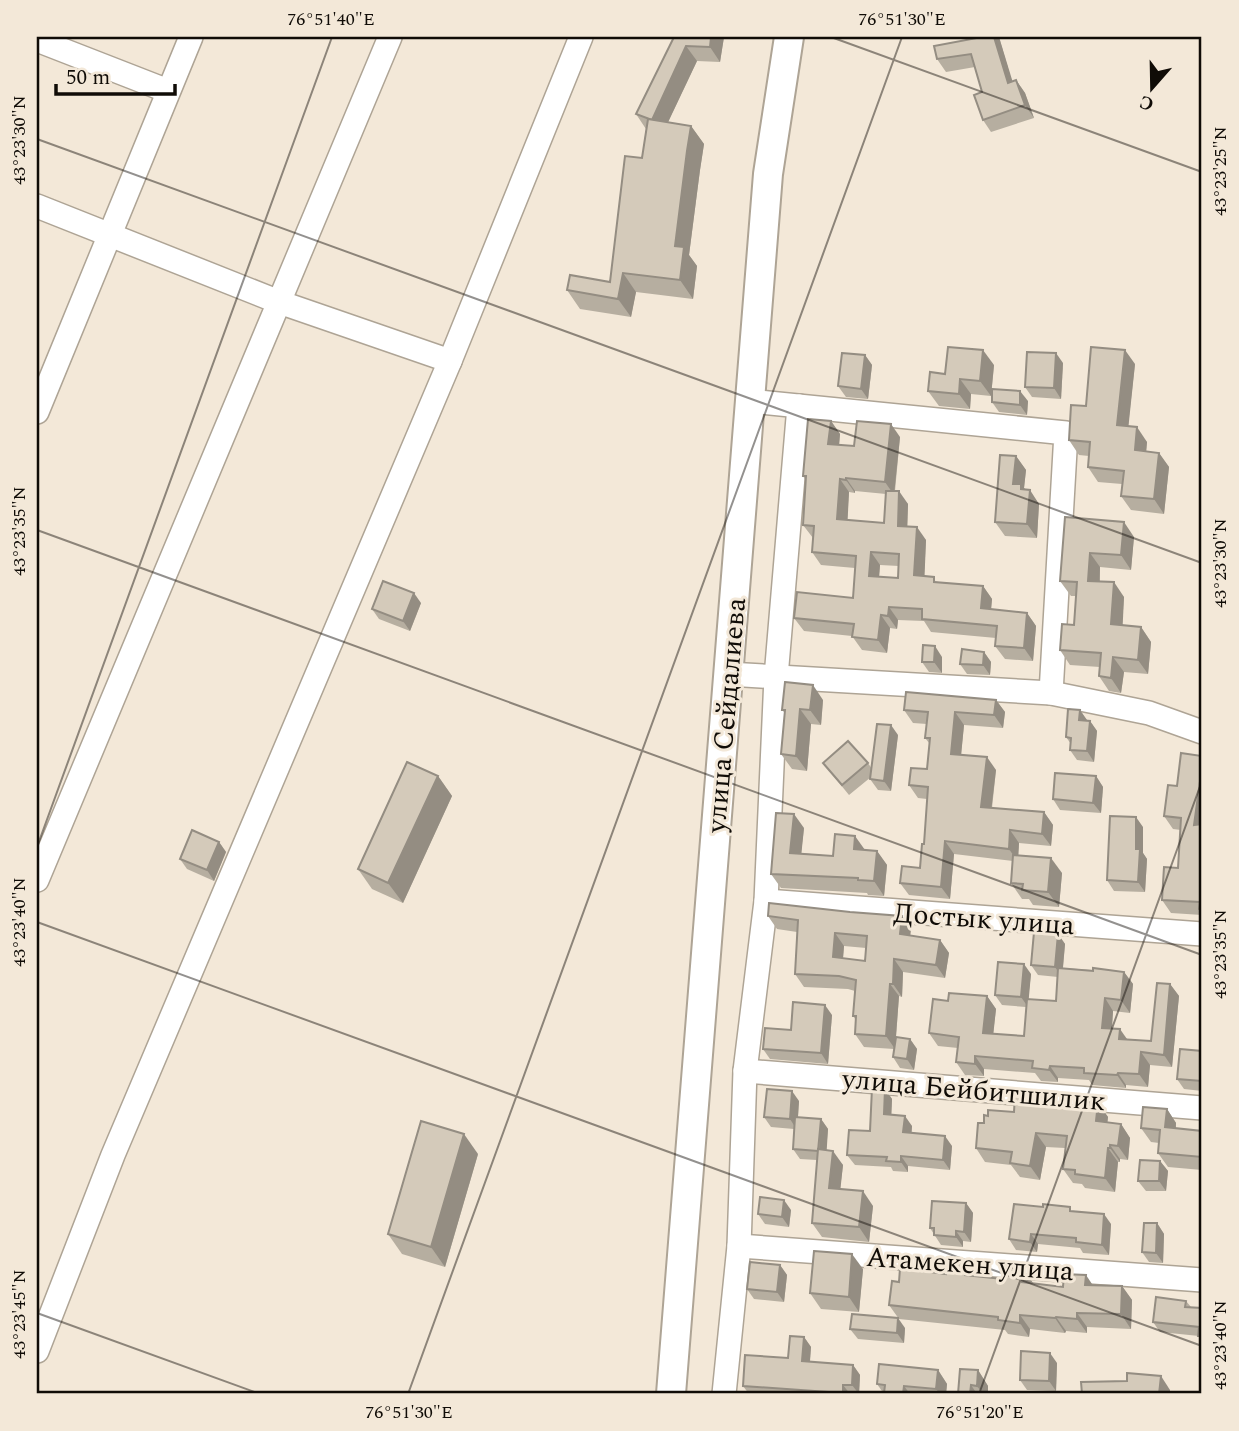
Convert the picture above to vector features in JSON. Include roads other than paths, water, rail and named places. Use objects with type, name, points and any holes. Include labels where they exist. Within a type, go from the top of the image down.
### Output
[{"type":"main road","name":"улица Сейдалиева","points":[[671,1394],[768,174],[789,37]]},
{"type":"street","points":[[37,412],[191,37]]},
{"type":"street","points":[[37,880],[390,37]]},
{"type":"street","points":[[37,1351],[113,1156],[450,361],[581,37]]},
{"type":"street","points":[[37,40],[168,91]]},
{"type":"street","points":[[37,206],[279,302],[450,361]]},
{"type":"street","points":[[750,401],[1066,433],[1051,693]]},
{"type":"street","points":[[724,1394],[739,1246],[746,1071],[766,901],[776,677],[799,406]]},
{"type":"street","points":[[728,674],[1051,693],[1149,713],[1202,732]]},
{"type":"street","name":"Достык улица","points":[[766,901],[1202,934]]},
{"type":"street","name":"улица Бейбитшилик","points":[[746,1071],[1202,1108]]},
{"type":"street","name":"Атамекен улица","points":[[739,1246],[1202,1280]]}]
